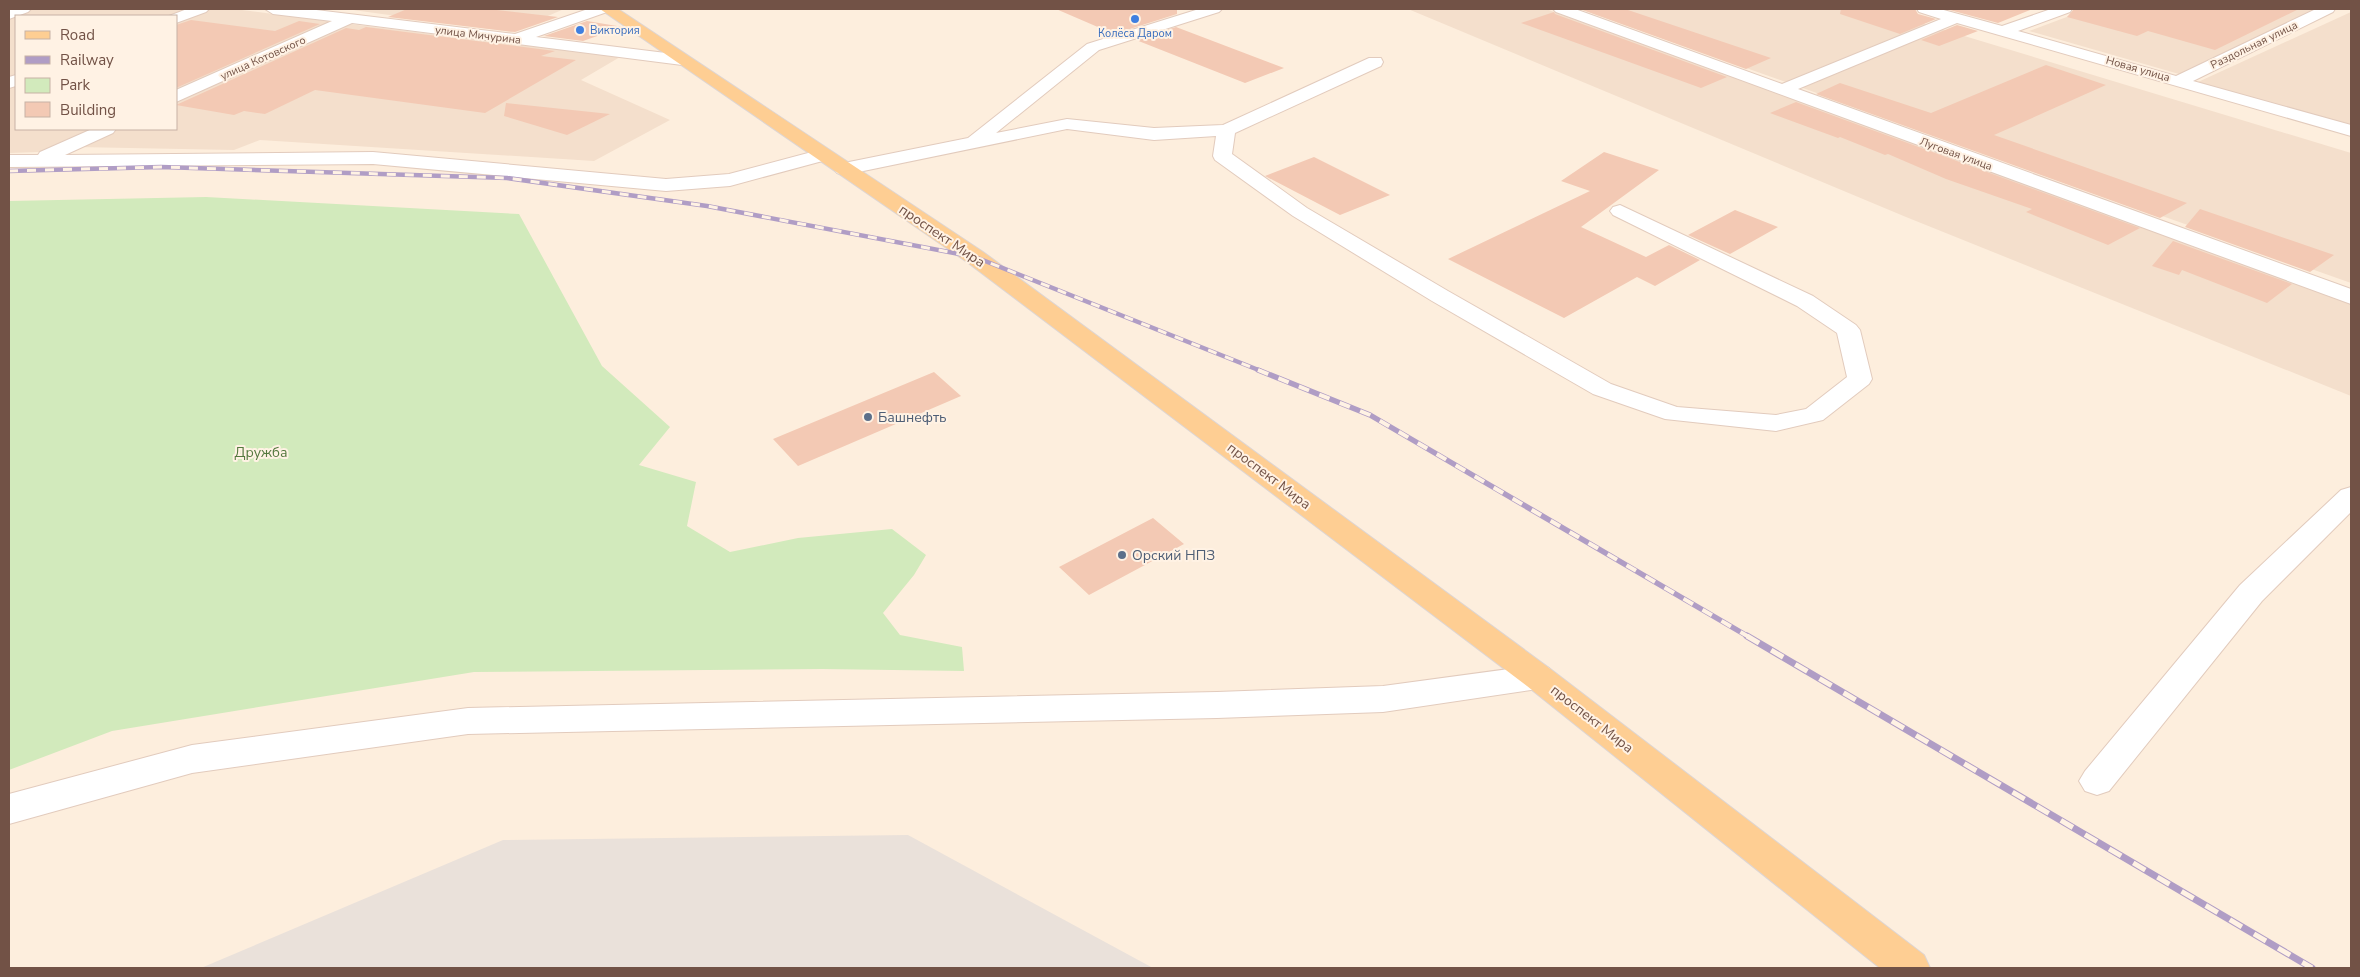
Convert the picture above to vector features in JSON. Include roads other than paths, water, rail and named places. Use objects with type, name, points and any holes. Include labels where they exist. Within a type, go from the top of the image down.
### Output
[{"type":"main road","name":"проспект Мира","points":[[608,9],[975,257],[1538,677],[1910,968]]},
{"type":"street","points":[[9,14],[23,9]]},
{"type":"street","points":[[178,17],[201,9]]},
{"type":"street","name":"улица Мичурина","points":[[273,9],[682,60]]},
{"type":"street","points":[[515,39],[602,9]]},
{"type":"street","points":[[972,143],[1092,47],[1214,9]]},
{"type":"street","name":"Луговая улица","points":[[1561,9],[2351,297]]},
{"type":"street","name":"Новая улица","points":[[1924,9],[2351,131]]},
{"type":"street","points":[[2003,31],[2065,9]]},
{"type":"street","name":"Раздольная улица","points":[[2179,81],[2328,9]]},
{"type":"street","points":[[1780,90],[1956,18]]},
{"type":"street","name":"улица Котовского","points":[[178,96],[349,19]]},
{"type":"street","points":[[844,170],[1067,124],[1154,134],[1226,130],[1375,62]]},
{"type":"street","points":[[39,159],[105,130]]},
{"type":"street","points":[[1226,130],[1222,156],[1300,212],[1440,296],[1602,389],[1674,414],[1776,423],[1814,414],[1860,379],[1848,330],[1806,301],[1620,211]]},
{"type":"street","points":[[9,161],[39,159],[373,158],[666,185],[730,180],[823,155]]},
{"type":"street","points":[[2097,781],[2251,593],[2351,496]]},
{"type":"street","points":[[9,808],[192,760],[468,720],[1217,705],[1383,699],[1538,677]]},
{"type":"railway","points":[[9,171],[161,167],[507,178],[707,206],[975,257],[1261,371]]},
{"type":"railway","points":[[1258,370],[1370,415],[1749,637]]},
{"type":"railway","points":[[1747,636],[2312,968]]},
{"type":"place","name":"Колёса Даром","points":[[1135,19]]},
{"type":"place","name":"Виктория","points":[[580,30]]},
{"type":"place","name":"Башнефть","points":[[868,417]]},
{"type":"place","name":"Орский НПЗ","points":[[1122,555]]},
{"type":"park label","name":"Дружба","points":[[261,452]]}]
